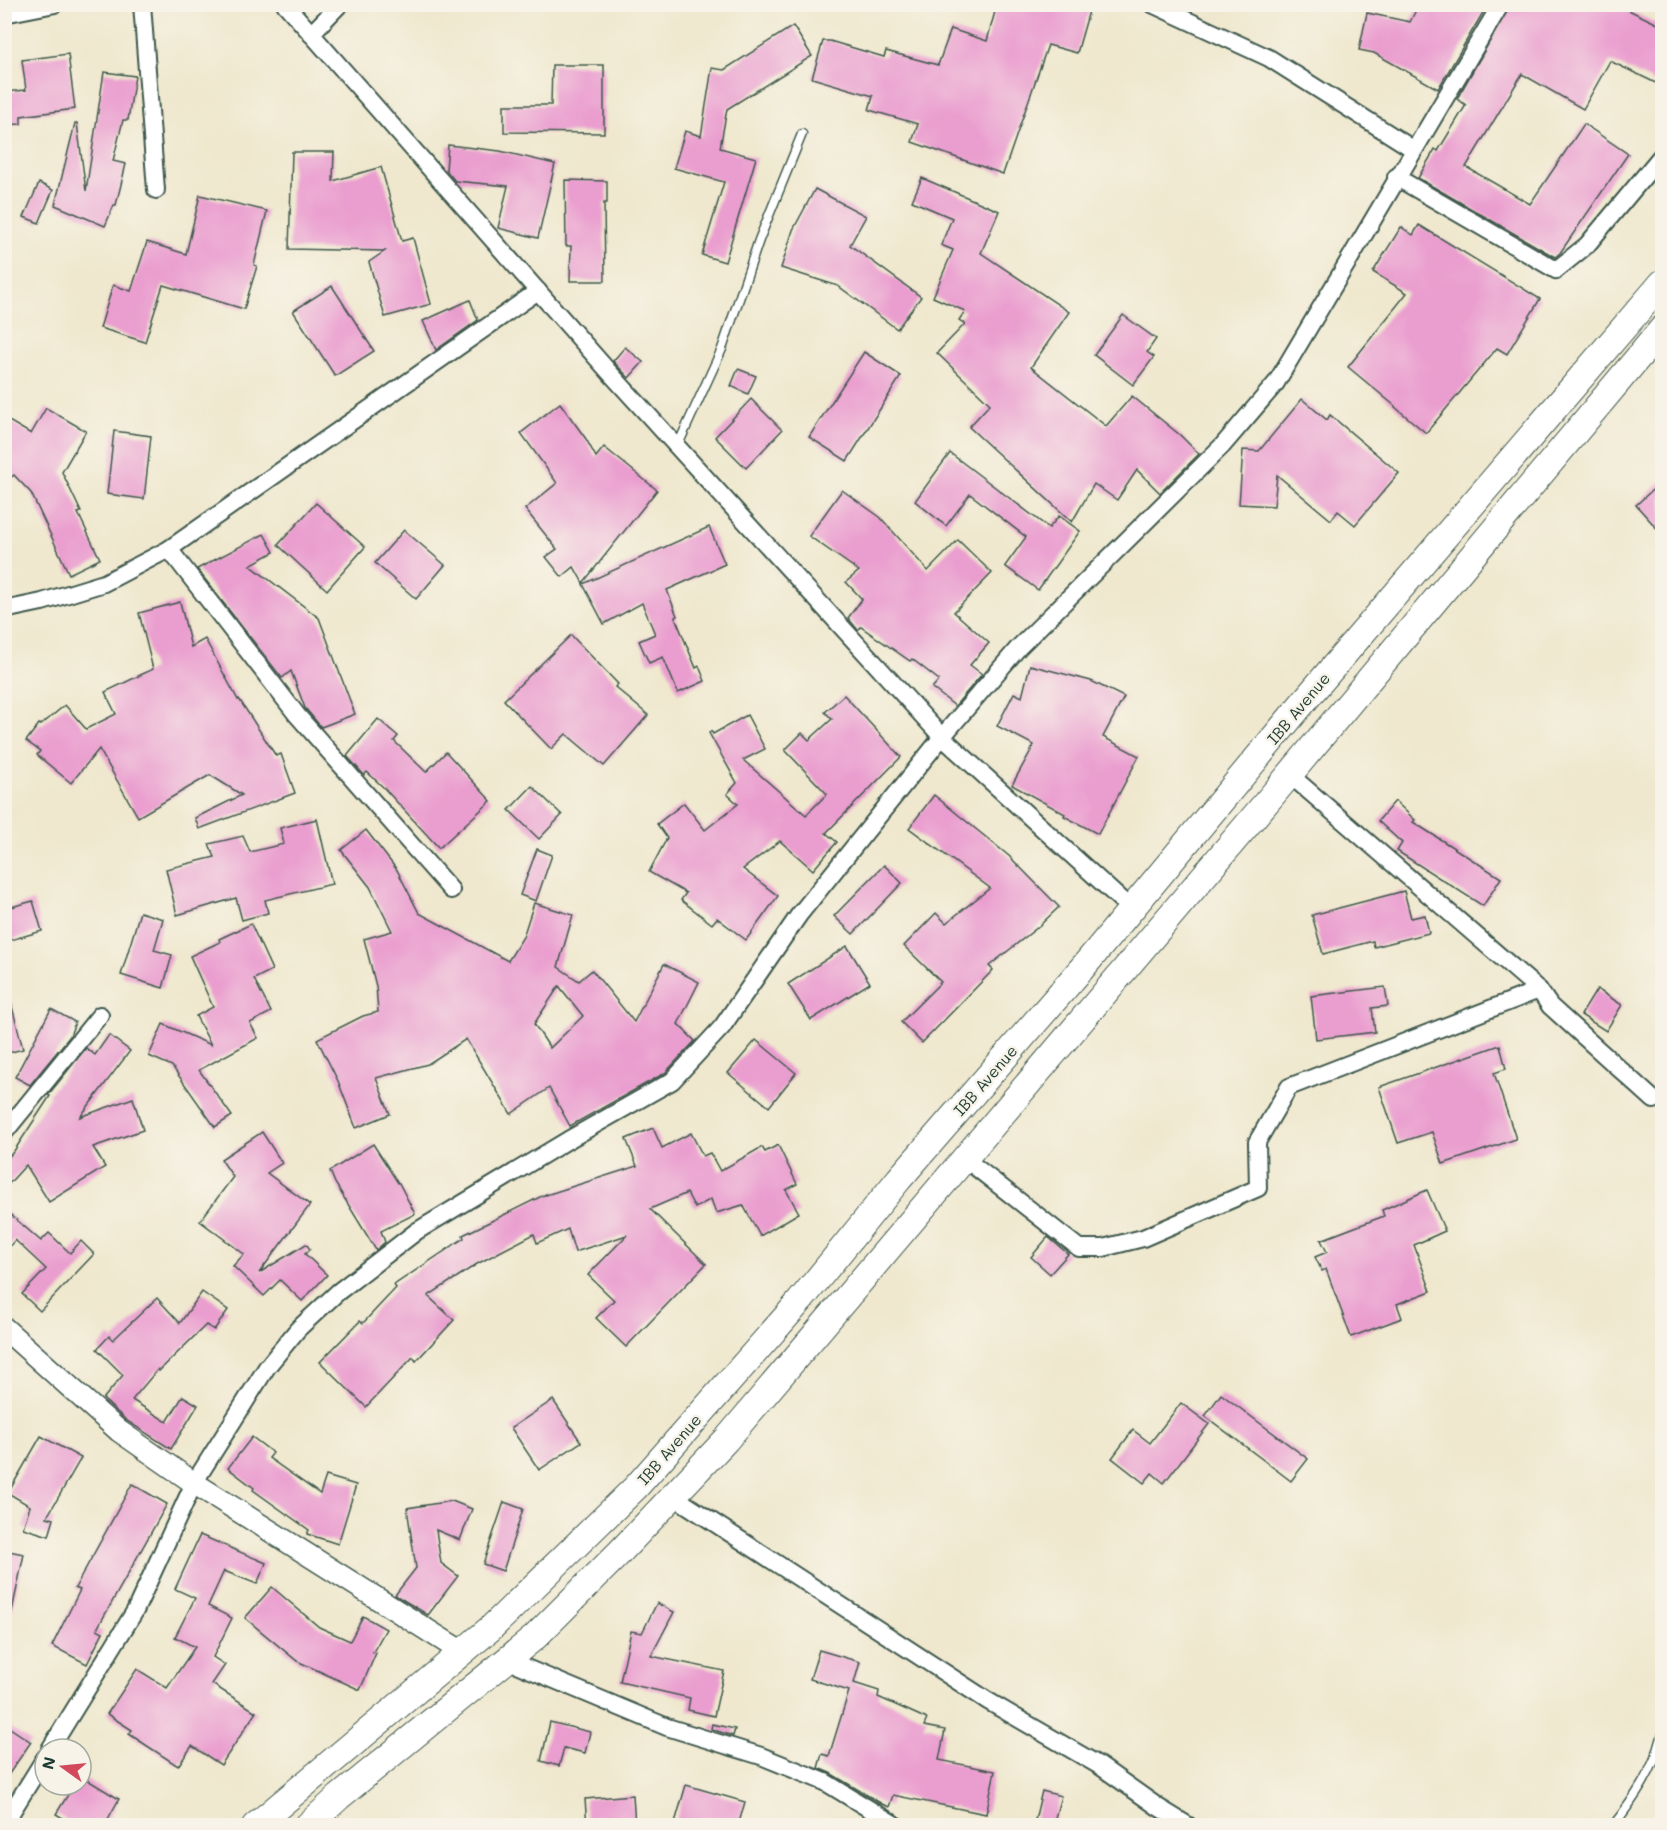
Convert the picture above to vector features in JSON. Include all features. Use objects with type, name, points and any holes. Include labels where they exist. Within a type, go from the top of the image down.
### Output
[{"type":"main road","name":"IBB Avenue","points":[[255,1826],[490,1628],[636,1487],[800,1301],[899,1179],[1662,283]]},
{"type":"main road","points":[[307,1826],[339,1797],[535,1637],[619,1553],[726,1440],[1662,329]]},
{"type":"street","points":[[4,14],[55,4]]},
{"type":"street","points":[[142,4],[156,190]]},
{"type":"street","points":[[285,4],[677,447],[942,737],[1131,909]]},
{"type":"street","points":[[311,34],[340,4]]},
{"type":"street","points":[[1152,4],[1269,58],[1413,149]]},
{"type":"street","points":[[58,1737],[135,1611],[194,1483],[267,1366],[298,1329],[338,1292],[417,1231],[568,1140],[672,1081],[722,1027],[799,915],[942,737],[1019,647],[1223,445],[1275,383],[1501,4]]},
{"type":"street","points":[[1396,177],[1556,270],[1587,245],[1662,155]]},
{"type":"street","points":[[4,610],[42,602],[104,583],[169,549],[538,291]]},
{"type":"street","points":[[169,549],[297,715],[451,891]]},
{"type":"street","points":[[1289,774],[1539,990],[1550,1006],[1654,1100]]},
{"type":"street","points":[[964,1158],[1079,1248],[1103,1248],[1143,1238],[1258,1188],[1257,1142],[1289,1087],[1539,990]]},
{"type":"street","points":[[4,1133],[100,1014]]},
{"type":"street","points":[[4,1328],[119,1431],[194,1483],[462,1652]]},
{"type":"street","points":[[674,1496],[988,1701],[1100,1766],[1158,1807],[1190,1826]]},
{"type":"street","points":[[507,1660],[667,1727],[761,1756],[825,1782],[897,1826]]},
{"type":"street","points":[[4,1824],[33,1777]]},
{"type":"lane","points":[[677,447],[722,349],[759,240],[802,134]]},
{"type":"lane","points":[[1613,1826],[1636,1796],[1660,1747],[1662,1737]]},
{"type":"building","points":[[997,4],[1091,4],[1077,53],[1048,45],[1003,174],[912,142],[918,124],[869,110],[873,96],[812,78],[823,41],[884,57],[886,51],[938,65],[951,29],[987,41]]},
{"type":"building","points":[[1419,4],[1488,4],[1438,89],[1374,53],[1359,50],[1367,13],[1410,22]]},
{"type":"building","points":[[1511,4],[1616,4],[1662,26],[1662,86],[1610,61],[1583,109],[1522,74],[1466,167],[1530,204],[1584,124],[1628,154],[1555,257],[1418,178],[1435,149],[1438,151],[1466,105],[1457,99]]},
{"type":"building","points":[[793,26],[812,56],[727,109],[720,148],[756,158],[725,262],[702,255],[724,182],[674,168],[685,131],[701,136],[712,68],[724,70]]},
{"type":"building","points":[[68,54],[75,109],[21,116],[21,124],[4,125],[4,92],[26,90],[22,60]]},
{"type":"building","points":[[552,65],[604,65],[604,133],[504,132],[504,105],[551,105]]},
{"type":"building","points":[[104,72],[135,76],[128,120],[123,120],[113,161],[126,164],[116,205],[105,226],[55,205],[75,123],[77,123],[86,191]]},
{"type":"building","points":[[448,145],[500,151],[555,164],[538,238],[498,228],[508,186],[455,181],[446,170]]},
{"type":"building","points":[[292,152],[334,152],[333,181],[381,167],[402,241],[413,238],[431,304],[385,317],[369,262],[385,251],[289,249]]},
{"type":"building","points":[[922,178],[999,211],[981,253],[1069,312],[1031,367],[1106,426],[1132,396],[1180,435],[1199,454],[1160,493],[1137,470],[1117,500],[1094,484],[1072,522],[969,427],[990,404],[937,353],[965,324],[959,320],[965,311],[933,297],[953,250],[941,245],[952,218],[912,201]]},
{"type":"building","points":[[565,180],[607,181],[607,203],[604,203],[605,281],[570,281],[571,246],[566,246]]},
{"type":"building","points":[[39,183],[53,190],[39,223],[24,217]]},
{"type":"building","points":[[815,189],[866,216],[850,245],[921,297],[897,329],[838,286],[781,268],[793,230]]},
{"type":"building","points":[[200,195],[267,211],[254,265],[257,266],[244,309],[163,285],[145,342],[100,328],[113,285],[131,291],[147,242],[186,254]]},
{"type":"building","points":[[1419,225],[1540,299],[1507,354],[1497,348],[1426,433],[1348,367],[1407,293],[1373,272],[1401,227],[1413,235]]},
{"type":"building","points":[[332,286],[374,351],[335,376],[293,311]]},
{"type":"building","points":[[470,300],[478,320],[436,350],[423,321]]},
{"type":"building","points":[[1123,315],[1156,339],[1147,352],[1154,357],[1133,385],[1094,355]]},
{"type":"building","points":[[625,347],[643,362],[629,378],[613,361]]},
{"type":"building","points":[[864,352],[901,376],[847,461],[809,437]]},
{"type":"building","points":[[738,369],[756,376],[748,394],[731,386]]},
{"type":"building","points":[[751,399],[782,430],[746,468],[715,437]]},
{"type":"building","points":[[1302,399],[1327,420],[1330,415],[1399,473],[1355,525],[1338,511],[1331,520],[1277,475],[1274,506],[1239,504],[1243,450],[1259,451]]},
{"type":"building","points":[[560,403],[596,457],[604,447],[657,490],[583,583],[574,567],[562,577],[546,557],[557,549],[525,509],[557,483],[521,433]]},
{"type":"building","points":[[46,408],[86,431],[62,472],[100,559],[69,574],[31,493],[14,475],[4,483],[4,418],[31,434]]},
{"type":"building","points":[[114,431],[151,436],[144,499],[107,494]]},
{"type":"building","points":[[950,453],[1049,528],[1059,516],[1080,531],[1038,590],[1005,566],[1026,537],[970,494],[946,526],[915,501]]},
{"type":"building","points":[[1662,481],[1662,534],[1636,505]]},
{"type":"building","points":[[842,490],[880,517],[928,571],[958,540],[992,573],[954,612],[989,643],[970,665],[982,674],[955,706],[932,688],[939,680],[912,659],[910,661],[861,627],[858,630],[848,618],[862,599],[846,582],[859,571],[809,536]]},
{"type":"building","points":[[316,503],[365,547],[327,590],[278,545]]},
{"type":"building","points":[[709,527],[725,564],[667,590],[677,616],[675,617],[696,668],[699,666],[705,681],[678,693],[663,657],[649,663],[639,641],[655,634],[642,603],[604,624],[583,584]]},
{"type":"building","points":[[404,530],[445,565],[416,599],[375,563]]},
{"type":"building","points":[[264,534],[274,552],[250,565],[319,618],[355,714],[321,727],[305,708],[291,671],[282,678],[197,569]]},
{"type":"building","points":[[180,602],[191,647],[205,639],[238,700],[276,756],[281,754],[295,793],[199,829],[195,818],[242,795],[210,775],[138,817],[99,749],[71,783],[37,755],[40,751],[26,741],[39,724],[41,725],[65,705],[86,729],[116,714],[105,692],[153,669],[139,613]]},
{"type":"building","points":[[571,635],[618,684],[615,687],[648,715],[604,766],[566,734],[551,749],[504,700]]},
{"type":"building","points":[[1030,665],[1091,681],[1124,697],[1103,737],[1139,756],[1098,834],[1012,785],[1034,745],[997,726],[1014,693],[1022,697]]},
{"type":"building","points":[[844,695],[901,757],[826,833],[837,842],[813,870],[780,841],[743,869],[778,896],[746,940],[717,918],[712,924],[681,900],[686,893],[649,872],[667,838],[657,824],[684,803],[705,830],[738,804],[727,794],[737,783],[709,733],[711,731],[713,734],[747,715],[765,749],[743,760],[806,815],[827,794],[785,750],[802,733],[809,740],[832,719],[825,712]]},
{"type":"building","points":[[378,719],[398,736],[394,741],[426,772],[446,752],[491,801],[439,848],[384,788],[367,772],[364,775],[347,756]]},
{"type":"building","points":[[532,786],[562,815],[539,839],[509,810]]},
{"type":"building","points":[[934,795],[1009,856],[1059,907],[989,966],[993,970],[922,1043],[901,1022],[941,982],[904,946],[936,913],[946,923],[990,888],[909,828]]},
{"type":"building","points":[[1395,801],[1415,820],[1413,822],[1501,878],[1483,906],[1397,851],[1402,843],[1378,821]]},
{"type":"building","points":[[317,819],[332,884],[265,900],[268,913],[242,920],[236,898],[177,915],[166,869],[215,857],[209,844],[243,836],[250,852],[284,844],[280,828]]},
{"type":"building","points":[[366,830],[397,870],[419,913],[508,961],[523,937],[534,903],[573,915],[558,967],[579,981],[592,970],[634,1022],[664,964],[699,982],[678,1024],[695,1041],[665,1073],[570,1126],[549,1088],[511,1114],[466,1039],[428,1064],[376,1078],[390,1114],[356,1128],[338,1081],[317,1039],[363,1016],[378,1012],[376,986],[364,939],[392,931],[370,887],[341,850]],"holes":[[[559,986],[583,1016],[550,1048],[534,1024]]]},
{"type":"building","points":[[537,849],[552,855],[536,901],[520,895]]},
{"type":"building","points":[[884,865],[902,883],[853,934],[834,916]]},
{"type":"building","points":[[1404,891],[1411,918],[1425,915],[1429,933],[1374,947],[1373,941],[1323,954],[1312,915]]},
{"type":"building","points":[[33,901],[42,931],[7,941],[4,931],[4,909]]},
{"type":"building","points":[[140,912],[163,919],[154,950],[172,955],[163,988],[121,975]]},
{"type":"building","points":[[251,924],[272,970],[254,979],[271,1012],[250,1023],[258,1038],[199,1070],[232,1116],[215,1127],[172,1066],[149,1056],[163,1024],[211,1045],[196,1016],[213,1007],[190,956]]},
{"type":"building","points":[[847,946],[870,983],[811,1020],[788,984]]},
{"type":"building","points":[[1385,987],[1388,1006],[1372,1008],[1375,1032],[1316,1039],[1311,996]]},
{"type":"building","points":[[1597,989],[1622,1005],[1606,1031],[1581,1015]]},
{"type":"building","points":[[10,999],[23,1049],[4,1054],[4,1000]]},
{"type":"building","points":[[51,1009],[75,1022],[70,1036],[30,1085],[15,1077]]},
{"type":"building","points":[[109,1035],[130,1051],[80,1117],[133,1098],[143,1130],[93,1147],[105,1167],[49,1202],[26,1165],[4,1189],[4,1162],[14,1151],[50,1096],[48,1095],[86,1048],[95,1055]]},
{"type":"building","points":[[756,1040],[796,1073],[769,1107],[728,1073]]},
{"type":"building","points":[[1500,1045],[1506,1069],[1494,1073],[1516,1139],[1443,1164],[1432,1132],[1398,1143],[1379,1087]]},
{"type":"building","points":[[653,1128],[662,1148],[691,1133],[703,1156],[710,1153],[720,1171],[762,1147],[765,1152],[778,1145],[797,1184],[786,1190],[799,1213],[760,1236],[743,1205],[716,1213],[711,1199],[695,1208],[687,1193],[650,1209],[706,1264],[626,1347],[596,1318],[614,1300],[588,1275],[627,1235],[575,1252],[568,1229],[537,1243],[534,1234],[477,1264],[428,1296],[454,1320],[416,1361],[413,1357],[366,1407],[320,1362],[360,1321],[363,1323],[396,1288],[394,1285],[464,1238],[463,1235],[546,1194],[637,1166],[626,1139]]},
{"type":"building","points":[[262,1132],[282,1163],[267,1173],[310,1205],[259,1273],[306,1244],[310,1249],[305,1254],[327,1275],[302,1301],[280,1280],[264,1296],[233,1266],[244,1254],[200,1221],[233,1177],[221,1159]]},
{"type":"building","points":[[373,1144],[399,1183],[415,1214],[381,1231],[385,1242],[376,1250],[330,1171]]},
{"type":"building","points":[[1427,1190],[1445,1231],[1414,1245],[1431,1291],[1397,1304],[1402,1318],[1351,1337],[1326,1269],[1322,1271],[1315,1257],[1327,1252],[1321,1240],[1384,1216],[1382,1210]]},
{"type":"building","points":[[4,1209],[41,1241],[49,1233],[70,1253],[81,1241],[94,1254],[40,1311],[22,1294],[46,1269],[15,1240],[4,1253]]},
{"type":"building","points":[[1048,1237],[1068,1254],[1050,1274],[1031,1257]]},
{"type":"building","points":[[202,1292],[228,1310],[214,1330],[206,1325],[159,1371],[158,1369],[132,1400],[167,1422],[183,1396],[198,1405],[171,1449],[127,1421],[103,1399],[123,1375],[97,1349],[109,1336],[113,1340],[157,1298],[180,1323]]},
{"type":"building","points":[[1221,1394],[1308,1459],[1291,1481],[1205,1416]]},
{"type":"building","points":[[553,1400],[581,1442],[539,1470],[511,1428]]},
{"type":"building","points":[[1181,1403],[1209,1424],[1164,1483],[1152,1473],[1144,1483],[1112,1458],[1133,1430],[1150,1443]]},
{"type":"building","points":[[41,1436],[81,1458],[47,1517],[54,1519],[49,1536],[23,1528],[30,1506],[8,1493]]},
{"type":"building","points":[[252,1437],[273,1453],[269,1458],[320,1494],[326,1476],[356,1485],[338,1544],[307,1534],[309,1530],[253,1490],[254,1488],[228,1468]]},
{"type":"building","points":[[132,1484],[167,1504],[97,1629],[103,1632],[87,1664],[52,1646],[80,1590],[75,1588]]},
{"type":"building","points":[[452,1501],[472,1509],[460,1540],[436,1530],[441,1563],[458,1576],[428,1615],[395,1595],[416,1568],[407,1508]]},
{"type":"building","points":[[504,1502],[523,1509],[503,1571],[483,1564]]},
{"type":"building","points":[[200,1535],[266,1563],[257,1584],[224,1571],[208,1606],[232,1618],[213,1657],[225,1665],[212,1684],[256,1712],[221,1765],[192,1746],[178,1766],[129,1734],[132,1730],[107,1714],[137,1669],[167,1688],[195,1647],[175,1637],[195,1598],[175,1589]]},
{"type":"building","points":[[4,1550],[24,1554],[12,1611],[4,1611]]},
{"type":"building","points":[[272,1587],[319,1627],[350,1641],[363,1616],[386,1629],[373,1652],[376,1653],[360,1690],[297,1661],[245,1618]]},
{"type":"building","points":[[657,1603],[674,1612],[651,1656],[724,1671],[714,1716],[688,1710],[690,1698],[620,1682],[631,1631],[642,1633]]},
{"type":"building","points":[[819,1650],[860,1662],[854,1683],[879,1691],[878,1697],[927,1719],[924,1726],[945,1730],[939,1760],[995,1771],[986,1814],[893,1795],[889,1807],[818,1768],[822,1754],[829,1756],[849,1691],[810,1679]]},
{"type":"building","points":[[550,1722],[590,1732],[585,1753],[564,1748],[559,1766],[541,1761]]},
{"type":"building","points":[[4,1724],[31,1742],[4,1781]]},
{"type":"building","points":[[712,1724],[735,1729],[733,1736],[711,1729]]},
{"type":"building","points":[[93,1783],[119,1799],[104,1826],[76,1826],[56,1814],[67,1797],[93,1797]]},
{"type":"building","points":[[686,1785],[745,1802],[738,1826],[674,1826]]},
{"type":"building","points":[[1042,1791],[1061,1796],[1053,1825],[1035,1820]]},
{"type":"building","points":[[633,1795],[635,1826],[587,1826],[585,1799]]}]
